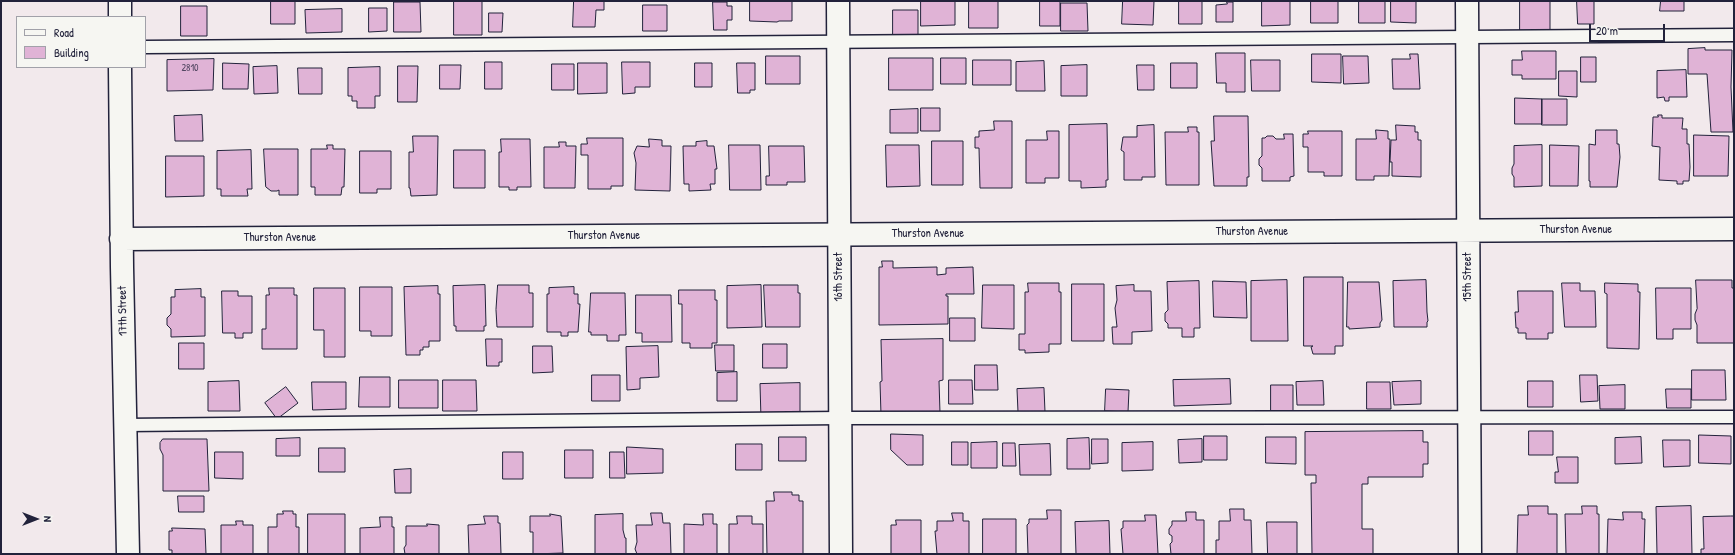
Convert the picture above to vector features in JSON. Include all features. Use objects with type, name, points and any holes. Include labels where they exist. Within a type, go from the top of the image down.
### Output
[{"type":"street","points":[[120,1],[120,16]]},
{"type":"street","name":"16th Street","points":[[838,1],[841,554]]},
{"type":"street","name":"15th Street","points":[[1467,1],[1470,554]]},
{"type":"street","name":"17th Street","points":[[120,68],[121,239],[128,554]]},
{"type":"street","name":"Thurston Avenue","points":[[121,239],[1734,229]]},
{"type":"lane","points":[[146,47],[1734,35]]},
{"type":"lane","points":[[125,425],[840,418],[1734,417]]},
{"type":"building","points":[[271,1],[295,1],[295,24],[271,24]]},
{"type":"building","points":[[454,1],[482,1],[482,35],[454,35]]},
{"type":"building","points":[[574,1],[604,1],[604,10],[596,10],[595,27],[573,27]]},
{"type":"building","points":[[750,1],[792,1],[792,21],[750,21]]},
{"type":"building","points":[[921,1],[955,1],[955,25],[921,26]]},
{"type":"building","points":[[969,1],[998,1],[998,28],[969,28]]},
{"type":"building","points":[[1040,1],[1060,1],[1060,26],[1040,26]]},
{"type":"building","points":[[1123,1],[1154,1],[1153,25],[1122,24]]},
{"type":"building","points":[[1179,1],[1202,1],[1202,24],[1179,24]]},
{"type":"building","points":[[1262,1],[1290,1],[1290,25],[1262,26]]},
{"type":"building","points":[[1311,1],[1338,1],[1338,23],[1311,23]]},
{"type":"building","points":[[1359,1],[1385,1],[1385,23],[1359,23]]},
{"type":"building","points":[[1391,1],[1416,1],[1416,23],[1391,22]]},
{"type":"building","points":[[1520,1],[1550,1],[1550,31],[1520,31]]},
{"type":"building","points":[[1577,1],[1594,1],[1594,24],[1578,24]]},
{"type":"building","points":[[1661,1],[1684,1],[1684,11],[1660,11]]},
{"type":"building","points":[[394,2],[420,2],[421,32],[394,32]]},
{"type":"building","points":[[713,2],[727,2],[727,6],[732,6],[732,20],[727,20],[727,30],[714,30]]},
{"type":"building","points":[[1227,2],[1233,2],[1233,22],[1216,22],[1216,5],[1227,4]]},
{"type":"building","points":[[1061,3],[1087,3],[1088,31],[1061,31]]},
{"type":"building","points":[[643,5],[667,5],[667,31],[643,31]]},
{"type":"building","points":[[181,6],[207,6],[207,36],[181,36]]},
{"type":"building","points":[[369,8],[387,8],[387,31],[369,32]]},
{"type":"building","points":[[342,9],[342,32],[306,33],[305,10]]},
{"type":"building","points":[[893,10],[918,10],[918,36],[893,36]]},
{"type":"building","points":[[489,13],[503,13],[502,32],[489,32]]},
{"type":"building","points":[[1705,48],[1705,50],[1732,50],[1731,87],[1733,132],[1711,132],[1707,74],[1688,74],[1688,49]]},
{"type":"building","points":[[1522,51],[1556,51],[1556,79],[1522,79],[1522,75],[1512,75],[1512,60],[1522,60]]},
{"type":"building","points":[[1216,53],[1245,53],[1245,92],[1226,92],[1226,83],[1217,83]]},
{"type":"building","points":[[1312,54],[1341,54],[1341,83],[1312,82]]},
{"type":"building","points":[[1410,54],[1418,54],[1420,89],[1393,89],[1392,59],[1410,59]]},
{"type":"building","points":[[766,56],[800,56],[800,84],[766,84]]},
{"type":"building","points":[[1343,56],[1368,56],[1369,83],[1344,84]]},
{"type":"building","points":[[1581,57],[1596,57],[1596,82],[1581,82]]},
{"type":"building","points":[[889,58],[933,58],[933,90],[889,90]]},
{"type":"building","points":[[941,58],[966,58],[966,84],[941,84]]},
{"type":"building","points":[[214,59],[213,90],[167,91],[167,60]]},
{"type":"building","points":[[973,60],[1011,60],[1011,85],[973,85]]},
{"type":"building","points":[[1251,60],[1280,60],[1280,91],[1252,91]]},
{"type":"building","points":[[1044,61],[1045,91],[1016,91],[1016,62]]},
{"type":"building","points":[[485,62],[502,62],[502,89],[485,89]]},
{"type":"building","points":[[622,62],[650,62],[650,87],[635,87],[635,93],[623,94]]},
{"type":"building","points":[[223,63],[249,64],[248,89],[223,89]]},
{"type":"building","points":[[578,63],[607,63],[607,93],[578,94]]},
{"type":"building","points":[[695,63],[712,63],[712,87],[695,87]]},
{"type":"building","points":[[737,63],[755,63],[755,90],[750,90],[750,93],[738,93]]},
{"type":"building","points":[[1171,63],[1197,63],[1197,88],[1171,88]]},
{"type":"building","points":[[552,64],[574,64],[574,90],[552,90]]},
{"type":"building","points":[[440,65],[461,65],[460,89],[440,89]]},
{"type":"building","points":[[1087,65],[1087,96],[1061,96],[1061,66]]},
{"type":"building","points":[[1137,65],[1154,65],[1154,90],[1138,90]]},
{"type":"building","points":[[277,66],[278,93],[254,94],[253,67]]},
{"type":"building","points":[[398,66],[418,66],[417,102],[398,102]]},
{"type":"building","points":[[380,67],[380,96],[375,96],[375,108],[357,108],[357,101],[352,101],[352,96],[348,96],[348,68]]},
{"type":"building","points":[[298,68],[322,68],[322,94],[299,94]]},
{"type":"building","points":[[1686,70],[1687,97],[1669,97],[1669,101],[1665,101],[1664,97],[1657,98],[1657,71]]},
{"type":"building","points":[[1559,71],[1577,71],[1577,97],[1559,96]]},
{"type":"building","points":[[1515,98],[1542,99],[1542,124],[1515,124]]},
{"type":"building","points":[[1542,99],[1567,99],[1567,125],[1542,125]]},
{"type":"building","points":[[921,108],[940,108],[940,131],[921,131]]},
{"type":"building","points":[[918,109],[918,133],[890,133],[890,110]]},
{"type":"building","points":[[202,115],[203,141],[175,141],[174,116]]},
{"type":"building","points":[[1658,115],[1662,115],[1662,118],[1683,118],[1682,129],[1687,129],[1690,167],[1689,181],[1683,181],[1683,184],[1677,184],[1677,181],[1659,180],[1660,147],[1652,146],[1653,117],[1658,117]]},
{"type":"building","points":[[1214,116],[1248,116],[1249,177],[1247,177],[1247,186],[1214,186],[1211,141],[1214,141]]},
{"type":"building","points":[[994,121],[1012,121],[1012,188],[980,188],[979,148],[975,148],[975,137],[979,137],[979,131],[994,130]]},
{"type":"building","points":[[1107,124],[1108,180],[1106,180],[1106,187],[1081,188],[1081,181],[1069,181],[1069,125]]},
{"type":"building","points":[[1154,125],[1155,177],[1142,177],[1142,180],[1124,180],[1124,152],[1121,150],[1123,137],[1137,137],[1137,126]]},
{"type":"building","points":[[1396,125],[1415,126],[1415,132],[1418,132],[1418,140],[1421,140],[1421,177],[1392,176],[1392,162],[1390,162],[1391,140],[1396,140]]},
{"type":"building","points":[[1188,127],[1197,127],[1197,132],[1199,132],[1199,185],[1166,185],[1165,132],[1188,132]]},
{"type":"building","points":[[1376,130],[1388,131],[1388,139],[1390,139],[1389,176],[1374,176],[1374,180],[1356,180],[1356,139],[1376,139]]},
{"type":"building","points":[[1596,130],[1617,130],[1617,144],[1619,144],[1620,157],[1617,187],[1590,187],[1589,144],[1595,145]]},
{"type":"building","points":[[1047,131],[1059,131],[1059,178],[1045,178],[1045,183],[1026,183],[1026,140],[1047,140]]},
{"type":"building","points":[[1308,131],[1342,131],[1342,176],[1324,176],[1324,172],[1308,172],[1308,147],[1303,147],[1303,134],[1308,134]]},
{"type":"building","points":[[1284,134],[1293,134],[1294,176],[1290,177],[1290,181],[1262,181],[1262,168],[1259,165],[1259,159],[1262,156],[1262,138],[1273,136],[1276,139],[1284,139]]},
{"type":"building","points":[[1694,135],[1729,136],[1728,176],[1694,176]]},
{"type":"building","points":[[413,136],[438,136],[437,195],[411,196],[409,188],[409,152],[413,152]]},
{"type":"building","points":[[587,138],[623,138],[623,186],[611,186],[611,189],[588,189],[588,155],[581,155],[581,144],[587,144]]},
{"type":"building","points":[[501,139],[530,139],[531,187],[517,187],[517,190],[509,190],[509,187],[499,187],[499,152],[501,152]]},
{"type":"building","points":[[649,139],[662,140],[662,146],[671,146],[670,191],[635,190],[636,163],[634,153],[637,146],[649,147]]},
{"type":"building","points":[[707,141],[707,146],[714,146],[717,169],[715,169],[715,184],[710,184],[711,190],[689,191],[689,184],[684,184],[683,146],[696,146],[696,142]]},
{"type":"building","points":[[932,141],[963,141],[963,185],[932,185]]},
{"type":"building","points":[[559,142],[566,142],[566,146],[576,146],[575,188],[544,188],[544,147],[559,147]]},
{"type":"building","points":[[327,145],[333,145],[333,149],[345,149],[344,187],[342,187],[341,195],[315,195],[315,187],[311,187],[311,149],[327,149]]},
{"type":"building","points":[[729,145],[760,145],[761,190],[730,190]]},
{"type":"building","points":[[886,145],[919,145],[920,186],[887,187]]},
{"type":"building","points":[[1542,145],[1542,186],[1514,187],[1512,168],[1514,164],[1514,146]]},
{"type":"building","points":[[1550,145],[1579,146],[1578,186],[1550,186]]},
{"type":"building","points":[[769,146],[804,146],[805,182],[787,182],[787,185],[766,185],[766,176],[769,176]]},
{"type":"building","points":[[264,149],[298,149],[298,195],[279,195],[279,190],[271,191],[266,187]]},
{"type":"building","points":[[251,150],[252,189],[247,189],[248,196],[221,196],[221,189],[217,189],[217,151]]},
{"type":"building","points":[[454,150],[485,150],[485,188],[454,188]]},
{"type":"building","points":[[360,151],[391,151],[391,189],[377,189],[377,193],[360,193]]},
{"type":"building","points":[[166,156],[204,156],[204,196],[166,197]]},
{"type":"building","points":[[882,261],[893,261],[893,268],[937,267],[937,275],[946,274],[946,268],[973,267],[974,294],[946,294],[946,296],[948,296],[948,324],[879,325],[879,267],[882,267]]},
{"type":"building","points":[[1304,277],[1343,277],[1343,346],[1335,346],[1335,354],[1313,354],[1311,347],[1313,346],[1304,346]]},
{"type":"building","points":[[1287,280],[1288,341],[1251,341],[1251,281]]},
{"type":"building","points":[[1426,280],[1427,327],[1394,327],[1393,281]]},
{"type":"building","points":[[1696,280],[1732,280],[1732,288],[1734,288],[1734,343],[1697,343],[1697,325],[1695,320],[1697,309]]},
{"type":"building","points":[[1199,281],[1200,328],[1194,328],[1194,337],[1182,337],[1182,328],[1168,328],[1168,324],[1165,321],[1165,313],[1168,310],[1167,282]]},
{"type":"building","points":[[1213,281],[1246,282],[1247,318],[1214,317]]},
{"type":"building","points":[[1348,282],[1379,282],[1382,320],[1380,327],[1349,329],[1349,327],[1347,327]]},
{"type":"building","points":[[1028,283],[1059,283],[1059,292],[1061,292],[1061,344],[1049,344],[1049,352],[1025,353],[1025,350],[1019,350],[1019,334],[1025,334],[1025,292],[1028,292]]},
{"type":"building","points":[[1562,283],[1580,283],[1580,291],[1595,291],[1596,327],[1565,327]]},
{"type":"building","points":[[1605,283],[1638,284],[1638,292],[1640,292],[1639,349],[1607,348],[1607,294],[1605,293]]},
{"type":"building","points":[[1072,284],[1104,284],[1104,341],[1072,341]]},
{"type":"building","points":[[485,285],[486,326],[484,326],[484,331],[456,331],[456,326],[454,326],[453,286]]},
{"type":"building","points":[[498,285],[529,285],[529,293],[533,293],[533,327],[497,327],[496,310]]},
{"type":"building","points":[[761,285],[762,327],[727,328],[727,286]]},
{"type":"building","points":[[764,285],[798,285],[798,293],[800,293],[800,327],[766,327]]},
{"type":"building","points":[[983,285],[1014,285],[1014,329],[982,328]]},
{"type":"building","points":[[1134,285],[1134,291],[1151,291],[1152,331],[1132,332],[1132,344],[1113,344],[1112,327],[1117,327],[1115,308],[1117,300],[1116,286]]},
{"type":"building","points":[[438,286],[438,294],[440,294],[440,341],[429,341],[429,347],[423,347],[423,350],[420,350],[420,355],[406,355],[404,287]]},
{"type":"building","points":[[360,287],[392,287],[392,336],[371,336],[371,331],[360,331]]},
{"type":"building","points":[[574,287],[574,294],[578,294],[578,304],[580,304],[578,332],[568,332],[568,336],[561,336],[561,332],[547,332],[547,294],[549,294],[549,288]]},
{"type":"building","points":[[269,288],[294,288],[294,295],[297,295],[297,349],[262,349],[262,329],[266,329],[266,295],[269,295]]},
{"type":"building","points":[[314,288],[345,288],[345,357],[324,357],[324,330],[314,330]]},
{"type":"building","points":[[1656,288],[1691,288],[1691,329],[1673,329],[1673,339],[1657,339]]},
{"type":"building","points":[[201,289],[201,297],[205,297],[205,336],[171,337],[171,329],[167,325],[167,318],[171,314],[171,297],[175,297],[175,290]]},
{"type":"building","points":[[679,290],[715,290],[715,300],[717,300],[717,343],[712,343],[712,348],[690,348],[690,343],[682,343],[682,304],[679,304]]},
{"type":"building","points":[[222,291],[238,291],[238,296],[252,296],[252,333],[243,333],[243,338],[235,338],[235,333],[223,333]]},
{"type":"building","points":[[1518,291],[1553,291],[1553,333],[1548,333],[1548,339],[1526,339],[1526,333],[1518,333],[1518,328],[1516,328],[1515,312],[1518,312]]},
{"type":"building","points":[[591,293],[625,293],[626,335],[619,335],[619,341],[607,341],[607,335],[591,335],[591,332],[589,332]]},
{"type":"building","points":[[636,295],[671,295],[672,342],[642,342],[642,333],[636,333]]},
{"type":"building","points":[[950,318],[975,318],[975,341],[950,341]]},
{"type":"building","points":[[486,339],[502,339],[502,362],[499,362],[499,366],[487,366]]},
{"type":"building","points":[[943,339],[943,380],[939,381],[940,413],[881,415],[881,340]]},
{"type":"building","points":[[179,343],[204,343],[204,369],[179,369]]},
{"type":"building","points":[[763,344],[787,344],[787,368],[763,368]]},
{"type":"building","points":[[715,345],[734,345],[734,371],[716,371]]},
{"type":"building","points":[[533,346],[552,346],[553,372],[533,373]]},
{"type":"building","points":[[658,346],[659,377],[640,378],[640,389],[627,390],[626,347]]},
{"type":"building","points":[[975,365],[997,365],[998,390],[975,390]]},
{"type":"building","points":[[1692,370],[1725,370],[1726,400],[1692,400]]},
{"type":"building","points":[[737,372],[737,401],[717,401],[717,373]]},
{"type":"building","points":[[592,375],[620,375],[620,401],[592,401]]},
{"type":"building","points":[[1580,375],[1597,375],[1598,401],[1581,402]]},
{"type":"building","points":[[360,377],[390,377],[390,407],[359,407]]},
{"type":"building","points":[[1230,379],[1231,404],[1174,406],[1173,380]]},
{"type":"building","points":[[399,380],[438,380],[438,408],[399,408]]},
{"type":"building","points":[[443,380],[476,380],[477,411],[443,411]]},
{"type":"building","points":[[949,380],[972,380],[973,404],[949,404]]},
{"type":"building","points":[[239,381],[240,411],[208,411],[208,382]]},
{"type":"building","points":[[1323,381],[1324,405],[1297,405],[1296,382]]},
{"type":"building","points":[[1421,381],[1421,404],[1394,405],[1392,382]]},
{"type":"building","points":[[1528,381],[1553,381],[1553,407],[1528,407]]},
{"type":"building","points":[[312,382],[346,382],[346,409],[313,410]]},
{"type":"building","points":[[1367,382],[1390,382],[1391,409],[1367,409]]},
{"type":"building","points":[[800,383],[800,418],[761,419],[760,384]]},
{"type":"building","points":[[1271,385],[1293,385],[1293,412],[1271,412]]},
{"type":"building","points":[[1625,385],[1625,409],[1600,409],[1599,386]]},
{"type":"building","points":[[286,387],[298,403],[277,419],[265,403]]},
{"type":"building","points":[[1044,388],[1045,412],[1018,412],[1017,389]]},
{"type":"building","points":[[1106,389],[1129,390],[1128,412],[1105,411]]},
{"type":"building","points":[[1666,389],[1691,389],[1691,408],[1667,408]]},
{"type":"building","points":[[1423,431],[1423,442],[1428,442],[1428,464],[1423,464],[1423,477],[1368,477],[1368,484],[1362,484],[1362,529],[1373,529],[1373,554],[1312,554],[1311,483],[1316,483],[1316,475],[1305,475],[1305,432]]},
{"type":"building","points":[[1529,431],[1553,431],[1553,455],[1529,455]]},
{"type":"building","points":[[891,434],[923,435],[923,465],[907,465],[891,450]]},
{"type":"building","points":[[1699,435],[1731,436],[1731,464],[1699,463]]},
{"type":"building","points":[[1204,436],[1227,436],[1227,460],[1204,460]]},
{"type":"building","points":[[779,437],[806,437],[806,461],[779,461]]},
{"type":"building","points":[[1266,437],[1296,437],[1296,464],[1266,463]]},
{"type":"building","points":[[1641,437],[1642,463],[1615,464],[1615,438]]},
{"type":"building","points":[[300,438],[300,456],[276,456],[276,439]]},
{"type":"building","points":[[1089,438],[1090,469],[1067,469],[1067,439]]},
{"type":"building","points":[[163,439],[207,439],[209,491],[163,491],[163,455],[160,449],[160,443]]},
{"type":"building","points":[[1092,439],[1108,439],[1108,463],[1092,464]]},
{"type":"building","points":[[1202,439],[1202,462],[1179,463],[1178,440]]},
{"type":"building","points":[[1663,440],[1690,440],[1690,466],[1664,467]]},
{"type":"building","points":[[952,442],[968,442],[968,465],[952,465]]},
{"type":"building","points":[[997,442],[997,468],[971,468],[971,443]]},
{"type":"building","points":[[1153,442],[1153,470],[1122,471],[1122,443]]},
{"type":"building","points":[[1003,443],[1015,443],[1016,466],[1003,466]]},
{"type":"building","points":[[736,444],[762,444],[762,470],[736,470]]},
{"type":"building","points":[[1050,444],[1051,475],[1020,475],[1019,445]]},
{"type":"building","points":[[627,447],[663,449],[663,473],[627,474]]},
{"type":"building","points":[[319,448],[345,448],[345,472],[319,472]]},
{"type":"building","points":[[565,450],[593,450],[593,478],[565,478]]},
{"type":"building","points":[[215,452],[243,452],[243,479],[215,478]]},
{"type":"building","points":[[503,452],[523,452],[523,479],[503,479]]},
{"type":"building","points":[[610,452],[624,452],[625,478],[610,478]]},
{"type":"building","points":[[1557,457],[1578,457],[1578,483],[1555,483],[1555,472],[1558,472]]},
{"type":"building","points":[[411,469],[411,493],[395,493],[394,470]]},
{"type":"building","points":[[774,492],[792,492],[792,495],[799,495],[799,501],[803,501],[803,554],[767,554],[766,501],[774,501]]},
{"type":"building","points":[[178,496],[204,496],[204,512],[179,512]]},
{"type":"building","points":[[1528,506],[1548,506],[1548,514],[1557,514],[1557,554],[1517,554],[1518,515],[1528,515]]},
{"type":"building","points":[[1582,506],[1597,506],[1597,514],[1599,514],[1599,554],[1566,554],[1565,514],[1582,514]]},
{"type":"building","points":[[1691,506],[1692,554],[1657,554],[1656,507]]},
{"type":"building","points":[[1230,509],[1244,509],[1244,520],[1251,520],[1252,554],[1216,554],[1216,540],[1219,540],[1219,521],[1230,521]]},
{"type":"building","points":[[1047,510],[1061,510],[1061,554],[1028,554],[1027,525],[1029,523],[1029,519],[1047,519]]},
{"type":"building","points":[[283,511],[293,511],[293,514],[296,514],[296,527],[299,527],[299,554],[268,554],[268,527],[277,527],[277,514],[283,514]]},
{"type":"building","points":[[1186,512],[1196,512],[1196,520],[1204,520],[1204,554],[1171,554],[1170,544],[1172,542],[1172,536],[1169,534],[1169,529],[1172,525],[1172,521],[1186,521]]},
{"type":"building","points":[[1623,512],[1642,512],[1642,519],[1645,519],[1644,554],[1607,554],[1608,519],[1623,520]]},
{"type":"building","points":[[651,513],[662,513],[663,523],[670,523],[671,554],[637,554],[635,549],[637,542],[636,525],[652,525]]},
{"type":"building","points":[[952,513],[963,513],[963,521],[969,521],[969,554],[937,554],[935,531],[937,531],[937,521],[953,521]]},
{"type":"building","points":[[308,514],[345,514],[345,554],[308,554]]},
{"type":"building","points":[[550,514],[561,516],[563,553],[533,554],[533,532],[530,532],[530,516],[550,516]]},
{"type":"building","points":[[623,514],[626,554],[595,554],[595,515]]},
{"type":"building","points":[[703,514],[713,514],[713,524],[717,524],[717,554],[684,554],[684,524],[703,525]]},
{"type":"building","points":[[1145,515],[1156,515],[1158,554],[1123,554],[1121,529],[1123,528],[1123,521],[1145,521]]},
{"type":"building","points":[[484,516],[498,516],[498,523],[500,523],[501,554],[469,554],[468,525],[485,524]]},
{"type":"building","points":[[737,516],[752,516],[752,524],[763,524],[763,554],[729,554],[729,524],[737,524]]},
{"type":"building","points":[[1734,516],[1734,554],[1701,554],[1701,549],[1704,549],[1703,517]]},
{"type":"building","points":[[380,517],[392,517],[392,527],[394,527],[394,554],[360,554],[360,528],[380,527]]},
{"type":"building","points":[[983,519],[1016,519],[1016,554],[983,554]]},
{"type":"building","points":[[896,520],[921,520],[921,554],[891,554],[891,525],[896,525]]},
{"type":"building","points":[[236,521],[243,521],[243,525],[253,525],[253,554],[221,554],[221,525],[236,525]]},
{"type":"building","points":[[1109,521],[1110,554],[1076,554],[1075,522]]},
{"type":"building","points":[[1267,522],[1297,522],[1297,554],[1268,554]]},
{"type":"building","points":[[427,524],[439,525],[439,554],[405,554],[404,548],[406,545],[406,526],[427,526]]},
{"type":"building","points":[[172,528],[205,529],[206,554],[172,554],[172,550],[169,550],[169,531],[172,531]]}]
